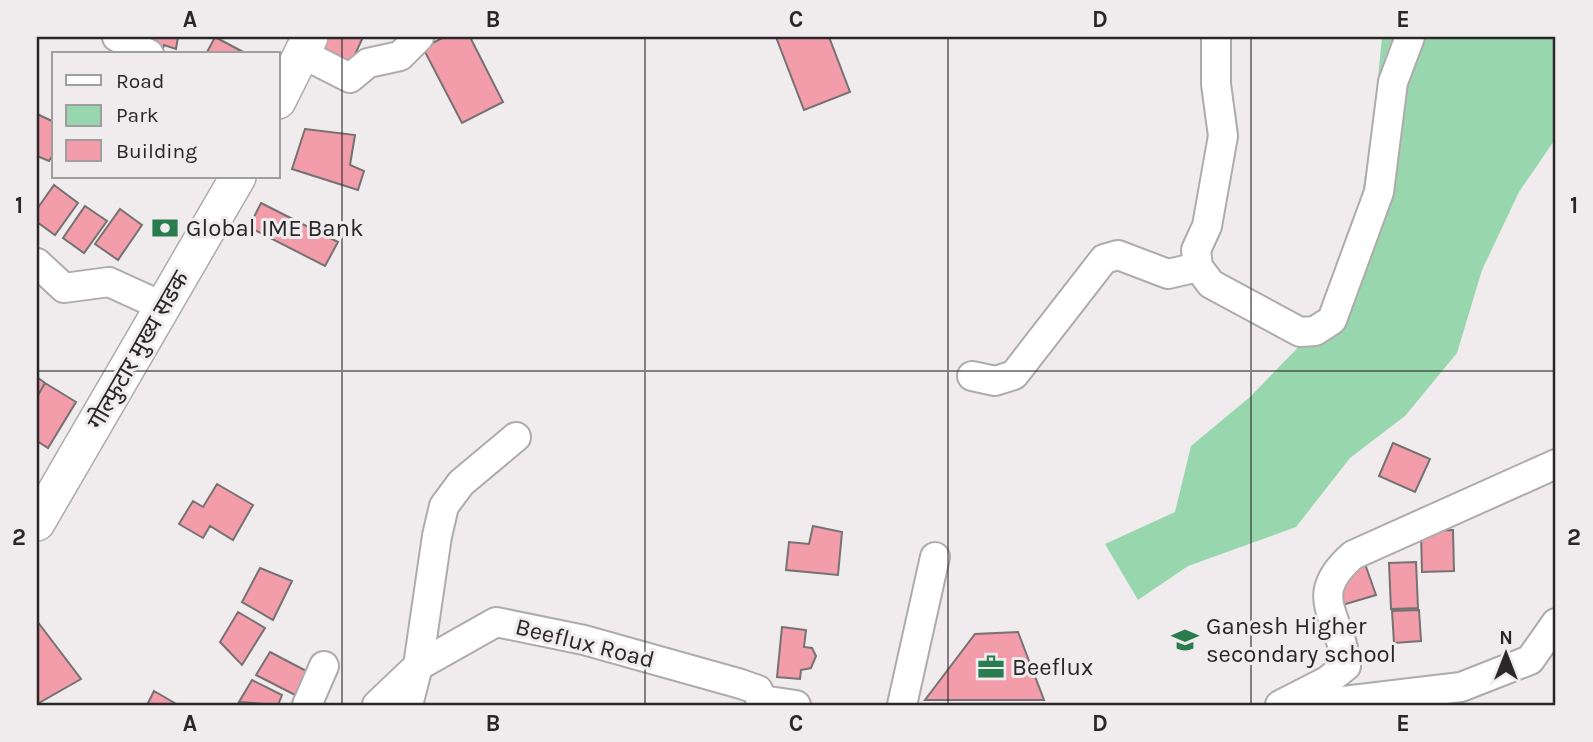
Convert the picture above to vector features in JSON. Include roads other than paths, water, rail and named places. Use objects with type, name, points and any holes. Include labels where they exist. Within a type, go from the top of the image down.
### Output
[{"type":"main road","points":[[280,97],[306,46]]},
{"type":"main road","name":"गोल्फुटार मुख्य सडक","points":[[37,523],[237,178]]},
{"type":"street","points":[[117,37],[145,52]]},
{"type":"street","points":[[306,46],[350,78],[368,63],[400,56],[419,37]]},
{"type":"street","points":[[1216,37],[1216,85],[1223,136],[1207,226],[1196,250],[1198,267],[1211,284],[1300,332],[1315,331],[1332,320],[1379,192],[1392,82],[1410,37]]},
{"type":"street","points":[[972,376],[995,381],[1014,375],[1104,259],[1118,255],[1168,274],[1198,267]]},
{"type":"street","points":[[37,263],[64,288],[110,282],[164,307]]},
{"type":"street","points":[[408,705],[418,666],[444,506],[461,483],[516,437]]},
{"type":"street","points":[[1280,705],[1327,681],[1346,666],[1344,649],[1328,604],[1327,590],[1334,571],[1353,555],[1556,464]]},
{"type":"street","points":[[902,705],[935,557]]},
{"type":"street","name":"Beeflux Road","points":[[377,705],[418,666],[496,622],[584,640],[741,684],[758,690],[761,702]]},
{"type":"street","points":[[1310,705],[1461,687],[1530,660],[1556,623]]},
{"type":"street","points":[[307,705],[324,666]]},
{"type":"street","points":[[761,702],[796,705]]},
{"type":"place","name":"Global IME Bank","points":[[165,228]]},
{"type":"place","name":"Ganesh Higher secondary school","points":[[1185,640]]},
{"type":"place","name":"Beeflux","points":[[991,667]]}]
